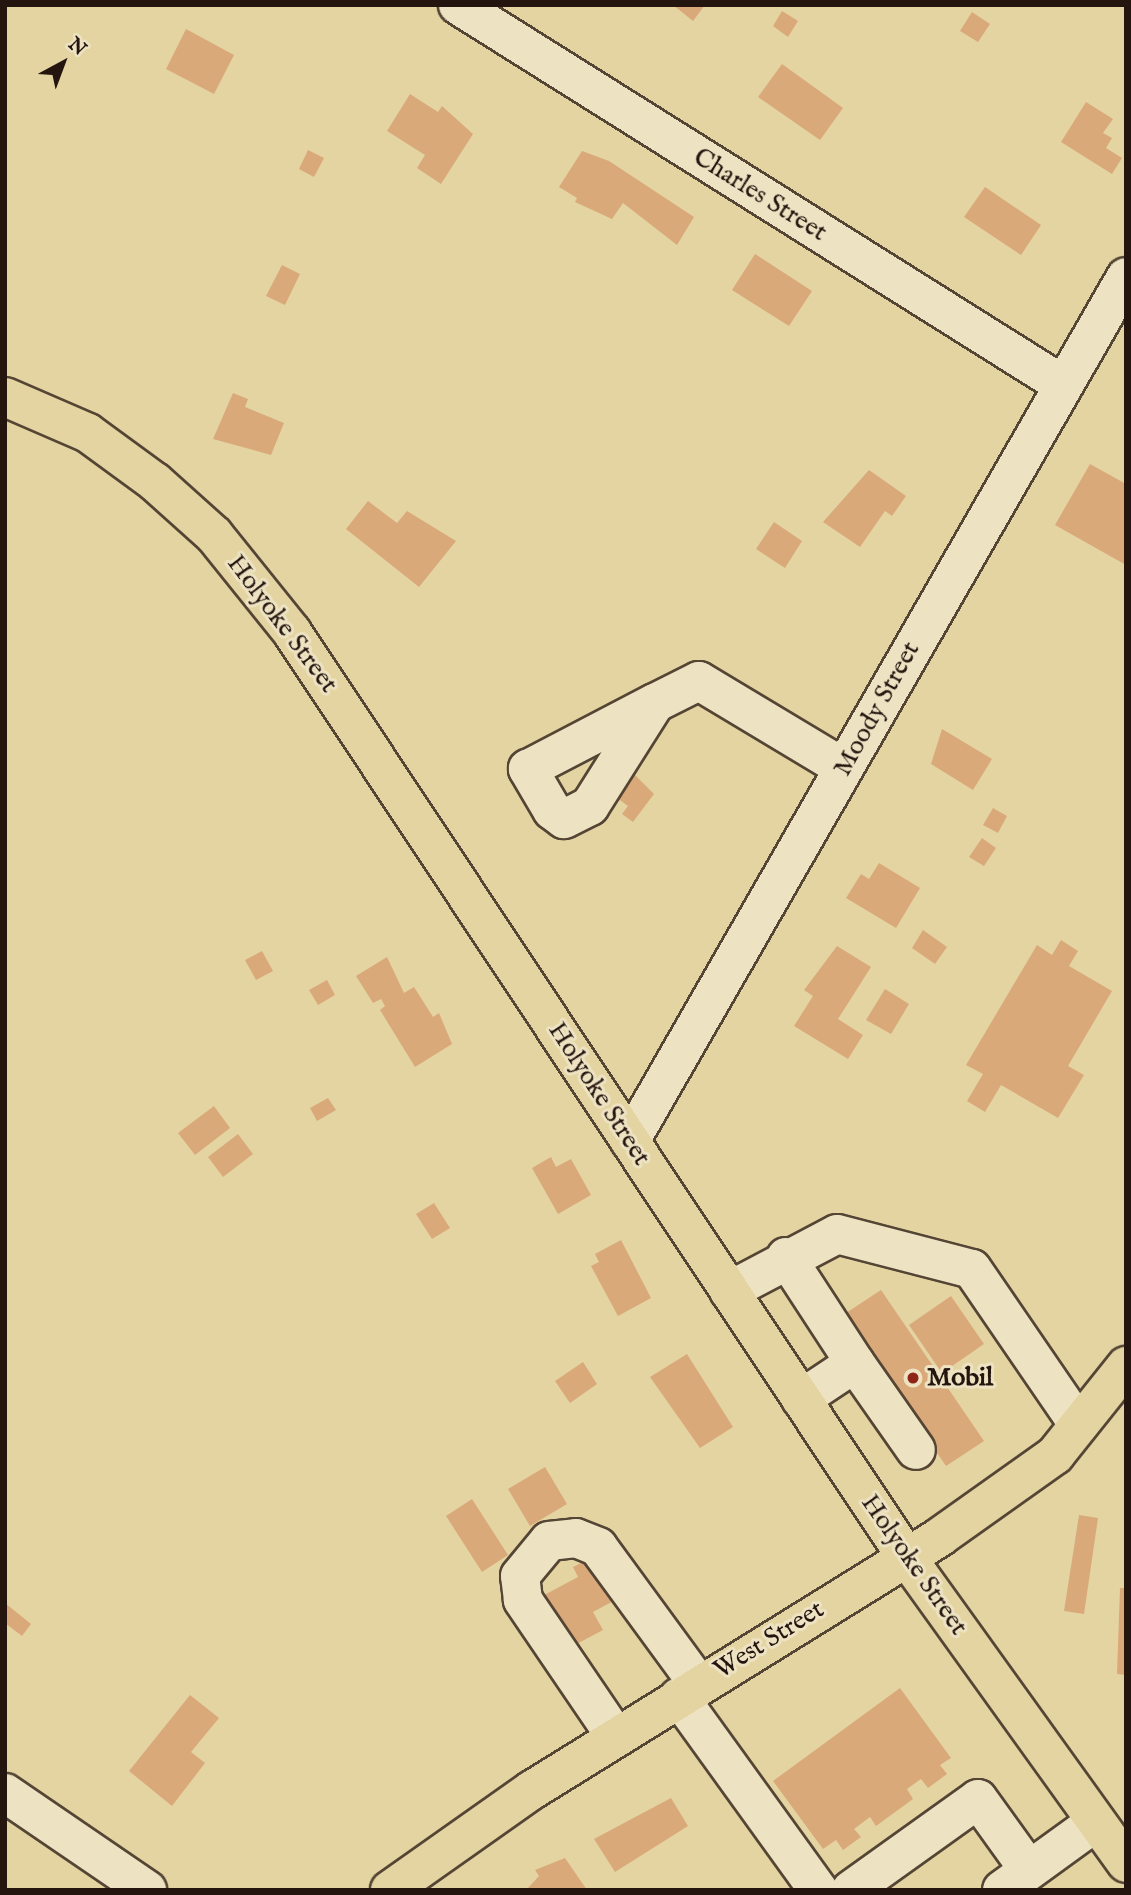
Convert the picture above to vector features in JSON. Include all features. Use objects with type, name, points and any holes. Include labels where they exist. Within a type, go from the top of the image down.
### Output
[{"type":"main road","name":"Holyoke Street","points":[[5,397],[89,433],[214,534],[365,738],[905,1555],[1126,1863]]},
{"type":"main road","name":"West Street","points":[[390,1890],[616,1737],[905,1555],[1055,1455],[1126,1366]]},
{"type":"street","name":"Charles Street","points":[[458,5],[1063,385]]},
{"type":"street","name":"Moody Street","points":[[630,1141],[1126,277]]},
{"type":"street","points":[[655,703],[699,681],[844,768]]},
{"type":"street","points":[[729,1291],[786,1257],[837,1234],[972,1269],[1079,1425]]},
{"type":"street","points":[[786,1257],[916,1450]]},
{"type":"street","points":[[801,1399],[855,1363]]},
{"type":"street","points":[[616,1737],[523,1600],[520,1576],[550,1541],[576,1538],[598,1547],[818,1890]]},
{"type":"street","points":[[5,1793],[147,1890]]},
{"type":"street","points":[[851,1890],[978,1799],[1016,1880],[1097,1822]]},
{"type":"building","points":[[673,5],[705,5],[693,21]]},
{"type":"building","points":[[782,11],[798,21],[788,37],[773,26]]},
{"type":"building","points":[[972,12],[990,24],[978,42],[960,31]]},
{"type":"building","points":[[186,29],[234,55],[214,94],[166,69]]},
{"type":"building","points":[[782,64],[843,108],[820,140],[758,97]]},
{"type":"building","points":[[410,94],[438,112],[442,106],[473,134],[441,184],[417,168],[425,155],[387,131]]},
{"type":"building","points":[[1086,102],[1113,119],[1103,133],[1112,138],[1106,148],[1122,158],[1112,174],[1061,142]]},
{"type":"building","points":[[308,150],[324,158],[314,177],[299,169]]},
{"type":"building","points":[[582,151],[609,161],[694,217],[677,245],[623,203],[612,219],[575,202],[577,198],[559,187]]},
{"type":"building","points":[[985,187],[1041,225],[1021,255],[964,217]]},
{"type":"building","points":[[755,254],[812,291],[789,326],[732,290]]},
{"type":"building","points":[[282,265],[300,274],[285,305],[266,296]]},
{"type":"building","points":[[233,393],[248,399],[245,407],[284,423],[271,455],[213,439]]},
{"type":"building","points":[[1090,464],[1126,484],[1126,565],[1055,525]]},
{"type":"building","points":[[869,470],[906,496],[892,516],[885,511],[860,547],[823,522]]},
{"type":"building","points":[[368,501],[397,523],[407,511],[456,541],[419,587],[346,529]]},
{"type":"building","points":[[774,522],[802,541],[785,568],[756,549]]},
{"type":"building","points":[[942,729],[992,759],[973,790],[931,764]]},
{"type":"building","points":[[631,771],[654,794],[633,822],[622,814],[628,806],[613,795]]},
{"type":"building","points":[[993,808],[1007,816],[998,833],[983,825]]},
{"type":"building","points":[[982,838],[996,848],[984,866],[969,857]]},
{"type":"building","points":[[879,863],[920,888],[896,928],[846,898],[861,874],[869,879]]},
{"type":"building","points":[[923,930],[947,947],[935,964],[912,948]]},
{"type":"building","points":[[1061,940],[1078,951],[1069,966],[1112,991],[1068,1066],[1084,1075],[1058,1118],[1001,1085],[985,1112],[967,1101],[983,1074],[966,1065],[1037,945],[1052,955]]},
{"type":"building","points":[[837,946],[871,967],[838,1019],[863,1035],[848,1059],[794,1026],[813,996],[804,990]]},
{"type":"building","points":[[262,951],[273,971],[256,980],[245,960]]},
{"type":"building","points":[[387,957],[404,993],[414,987],[433,1017],[439,1013],[452,1044],[415,1067],[380,1010],[385,1006],[381,999],[373,1003],[356,976]]},
{"type":"building","points":[[327,980],[335,995],[318,1005],[309,990]]},
{"type":"building","points":[[885,989],[909,1004],[891,1034],[866,1020]]},
{"type":"building","points":[[328,1098],[336,1110],[317,1121],[310,1108]]},
{"type":"building","points":[[214,1106],[230,1128],[195,1155],[178,1133]]},
{"type":"building","points":[[238,1134],[253,1154],[223,1177],[208,1157]]},
{"type":"building","points":[[551,1157],[556,1167],[571,1159],[591,1195],[558,1214],[532,1168]]},
{"type":"building","points":[[434,1203],[450,1228],[432,1239],[416,1214]]},
{"type":"building","points":[[621,1240],[651,1298],[618,1316],[591,1266],[599,1262],[595,1254]]},
{"type":"building","points":[[881,1290],[984,1441],[946,1466],[843,1315]]},
{"type":"building","points":[[951,1296],[984,1344],[942,1373],[909,1325]]},
{"type":"building","points":[[687,1354],[733,1427],[700,1448],[650,1377]]},
{"type":"building","points":[[583,1362],[597,1384],[570,1403],[555,1381]]},
{"type":"building","points":[[545,1467],[567,1504],[530,1526],[508,1489]]},
{"type":"building","points":[[472,1499],[508,1555],[482,1572],[446,1516]]},
{"type":"building","points":[[1079,1515],[1098,1518],[1084,1614],[1064,1611]]},
{"type":"building","points":[[589,1559],[617,1599],[593,1612],[603,1630],[571,1647],[533,1601],[578,1577],[573,1567]]},
{"type":"building","points":[[1120,1588],[1126,1588],[1126,1675],[1117,1674]]},
{"type":"building","points":[[5,1603],[31,1624],[22,1636],[5,1623]]},
{"type":"building","points":[[900,1688],[951,1758],[940,1765],[947,1774],[928,1788],[921,1779],[907,1789],[913,1799],[876,1826],[870,1817],[854,1829],[861,1837],[843,1850],[836,1840],[823,1849],[773,1781]]},
{"type":"building","points":[[190,1695],[219,1718],[191,1752],[205,1763],[172,1806],[129,1771]]},
{"type":"building","points":[[671,1798],[688,1826],[615,1872],[594,1839]]},
{"type":"building","points":[[565,1858],[587,1890],[526,1890],[539,1876],[535,1870]]},
{"type":"place","name":"Mobil","points":[[913,1378]]}]
